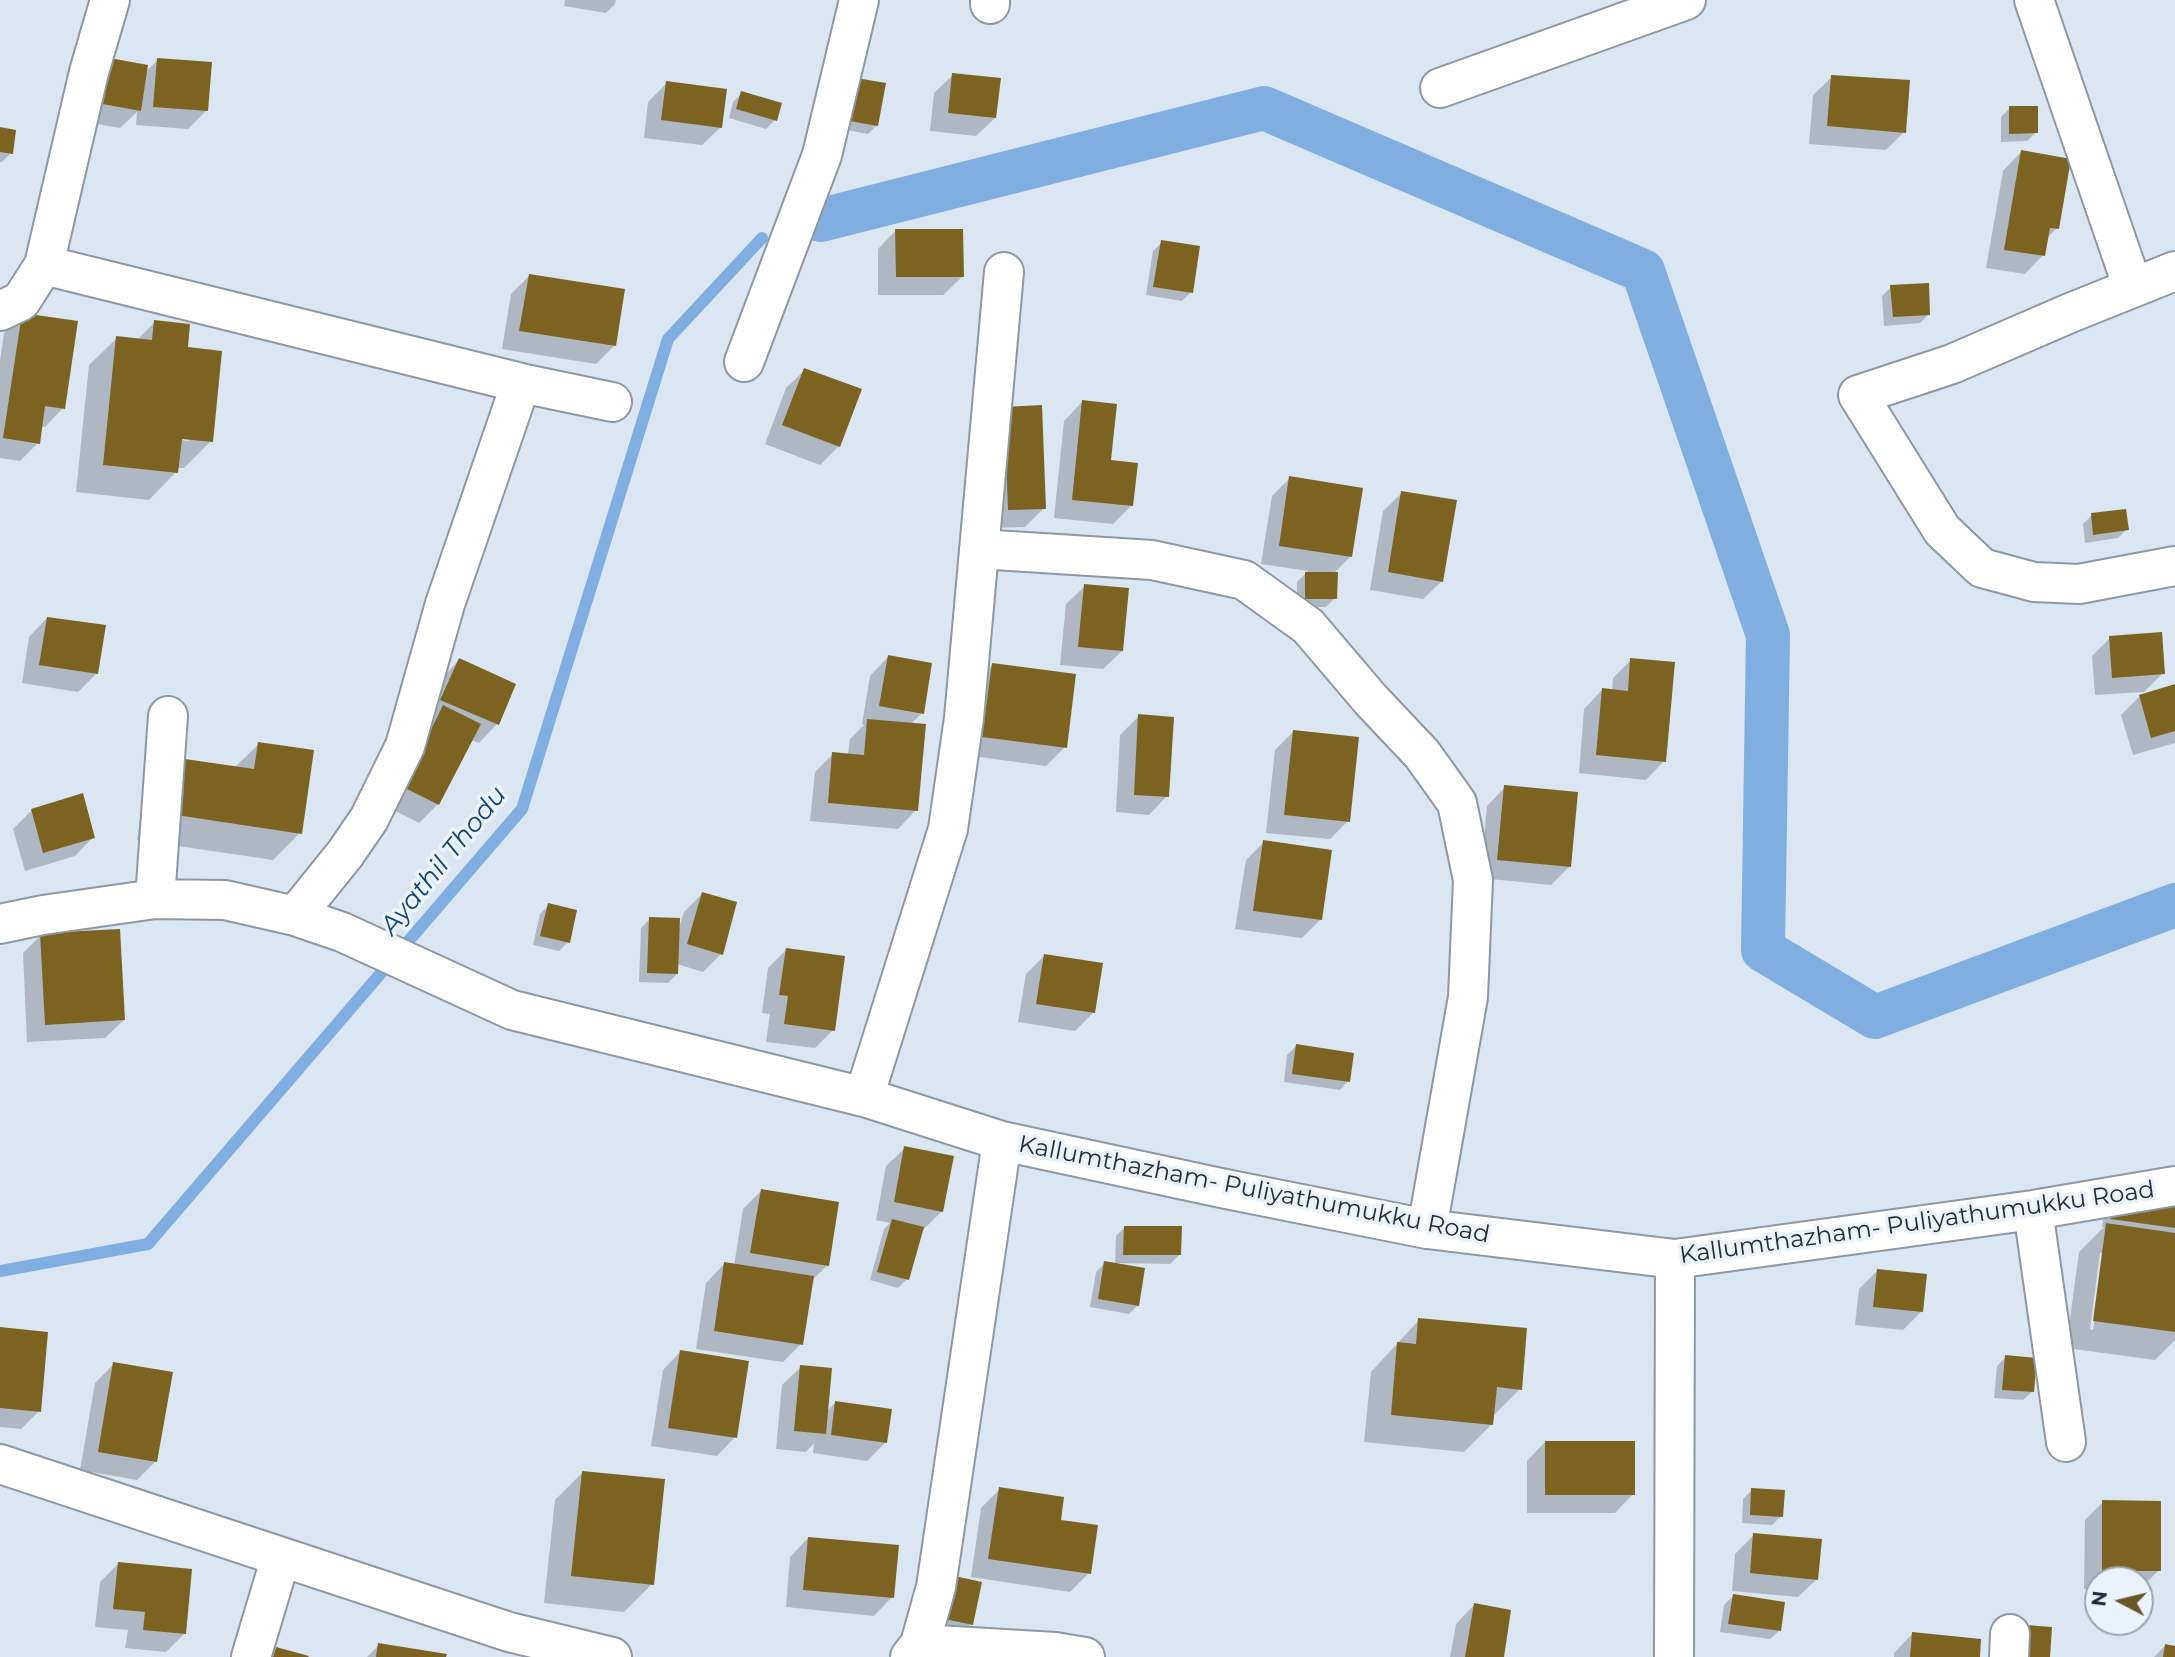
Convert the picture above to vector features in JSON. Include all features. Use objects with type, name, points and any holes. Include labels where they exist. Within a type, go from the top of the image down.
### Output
[{"type":"street","points":[[0,311],[21,301],[44,265],[89,72],[110,0]]},
{"type":"street","points":[[744,362],[822,155],[859,0]]},
{"type":"street","points":[[1440,88],[1686,0]]},
{"type":"street","points":[[2034,0],[2133,288]]},
{"type":"street","points":[[44,265],[521,383],[612,402]]},
{"type":"street","points":[[2175,271],[1952,364],[1858,395],[1942,530],[1982,568],[2034,582],[2078,584],[2175,566]]},
{"type":"street","points":[[864,1097],[948,829],[964,718],[1004,272]]},
{"type":"street","points":[[0,924],[155,899],[225,900],[295,916],[345,854],[369,819],[405,746],[445,604],[521,383]]},
{"type":"street","points":[[979,549],[1152,560],[1244,580],[1308,626],[1371,700],[1422,754],[1457,803],[1473,880],[1468,997],[1427,1229]]},
{"type":"street","points":[[155,899],[168,716]]},
{"type":"street","name":"Kallumthazham- Puliyathumukku Road","points":[[295,916],[342,932],[512,1010],[864,1097],[1002,1141],[1427,1229],[1675,1259],[2033,1210],[2175,1186]]},
{"type":"street","points":[[1002,1141],[936,1587],[915,1650],[1055,1652],[1085,1657]]},
{"type":"street","points":[[2033,1210],[2066,1442]]},
{"type":"street","points":[[1674,1657],[1675,1259]]},
{"type":"street","points":[[0,1464],[509,1632],[612,1657]]},
{"type":"street","points":[[251,1657],[281,1557]]},
{"type":"building","points":[[104,57],[148,65],[141,111],[97,103]]},
{"type":"building","points":[[157,58],[212,62],[208,111],[153,107]]},
{"type":"building","points":[[952,73],[1001,78],[996,118],[948,113]]},
{"type":"building","points":[[1831,75],[1910,80],[1906,133],[1827,126]]},
{"type":"building","points":[[845,76],[886,83],[878,126],[838,119]]},
{"type":"building","points":[[666,81],[727,89],[722,128],[661,120]]},
{"type":"building","points":[[741,91],[782,103],[777,121],[736,109]]},
{"type":"building","points":[[2009,106],[2038,106],[2038,133],[2009,134]]},
{"type":"building","points":[[0,127],[16,130],[13,154],[0,152]]},
{"type":"building","points":[[2021,150],[2071,159],[2059,229],[2050,228],[2045,256],[2004,250]]},
{"type":"building","points":[[895,229],[963,229],[964,277],[896,277]]},
{"type":"building","points":[[1161,240],[1200,246],[1193,293],[1153,287]]},
{"type":"building","points":[[529,274],[625,289],[616,346],[519,331]]},
{"type":"building","points":[[1929,283],[1930,315],[1893,317],[1890,285]]},
{"type":"building","points":[[22,313],[78,321],[65,409],[45,406],[40,444],[3,438]]},
{"type":"building","points":[[154,320],[190,324],[188,347],[222,351],[213,442],[182,439],[178,473],[103,465],[116,336],[152,340]]},
{"type":"building","points":[[804,368],[862,389],[840,447],[782,425]]},
{"type":"building","points":[[1082,400],[1117,404],[1111,460],[1138,463],[1133,506],[1072,500]]},
{"type":"building","points":[[1042,405],[1046,509],[1008,510],[1004,407]]},
{"type":"building","points":[[1289,476],[1363,488],[1352,557],[1279,546]]},
{"type":"building","points":[[1401,491],[1457,500],[1443,582],[1388,572]]},
{"type":"building","points":[[2126,509],[2129,530],[2093,535],[2091,513]]},
{"type":"building","points":[[1305,572],[1338,572],[1337,599],[1305,599]]},
{"type":"building","points":[[1084,584],[1129,588],[1123,651],[1078,647]]},
{"type":"building","points":[[47,617],[106,625],[98,674],[39,665]]},
{"type":"building","points":[[2162,632],[2165,674],[2112,678],[2109,636]]},
{"type":"building","points":[[888,655],[932,663],[924,714],[879,706]]},
{"type":"building","points":[[459,658],[516,684],[499,725],[440,700]]},
{"type":"building","points":[[1630,658],[1675,662],[1666,762],[1596,755],[1602,688],[1628,691]]},
{"type":"building","points":[[992,663],[1076,674],[1067,748],[982,737]]},
{"type":"building","points":[[2175,684],[2175,731],[2151,738],[2139,695]]},
{"type":"building","points":[[443,705],[481,724],[439,805],[403,787]]},
{"type":"building","points":[[1138,714],[1174,717],[1169,797],[1134,795]]},
{"type":"building","points":[[867,719],[926,724],[918,811],[828,803],[832,752],[864,755]]},
{"type":"building","points":[[1293,730],[1359,737],[1350,822],[1284,815]]},
{"type":"building","points":[[258,742],[314,750],[302,834],[163,813],[171,757],[254,769]]},
{"type":"building","points":[[1504,785],[1578,792],[1571,867],[1497,860]]},
{"type":"building","points":[[83,793],[95,838],[43,853],[31,809]]},
{"type":"building","points":[[1263,840],[1332,850],[1322,920],[1253,911]]},
{"type":"building","points":[[702,892],[737,902],[723,955],[687,944]]},
{"type":"building","points":[[548,903],[577,910],[570,943],[540,936]]},
{"type":"building","points":[[649,917],[680,918],[678,974],[647,973]]},
{"type":"building","points":[[120,929],[125,1020],[45,1025],[40,933]]},
{"type":"building","points":[[786,948],[845,956],[835,1031],[784,1024],[788,996],[779,995]]},
{"type":"building","points":[[1044,954],[1103,963],[1095,1013],[1036,1004]]},
{"type":"building","points":[[1296,1044],[1354,1053],[1350,1082],[1292,1074]]},
{"type":"building","points":[[904,1146],[954,1156],[943,1212],[894,1202]]},
{"type":"building","points":[[761,1189],[839,1202],[829,1266],[750,1253]]},
{"type":"building","points":[[2113,1197],[2175,1205],[2175,1228],[2110,1219]]},
{"type":"building","points":[[892,1219],[924,1227],[909,1280],[877,1272]]},
{"type":"building","points":[[2106,1223],[2175,1233],[2175,1332],[2093,1321]]},
{"type":"building","points":[[1124,1226],[1182,1226],[1181,1255],[1123,1255]]},
{"type":"building","points":[[1104,1261],[1145,1268],[1139,1306],[1098,1299]]},
{"type":"building","points":[[724,1262],[814,1276],[803,1345],[714,1331]]},
{"type":"building","points":[[1877,1269],[1927,1274],[1923,1312],[1873,1307]]},
{"type":"building","points":[[1418,1318],[1527,1328],[1522,1390],[1497,1387],[1493,1425],[1391,1415],[1397,1342],[1416,1344]]},
{"type":"building","points":[[0,1327],[48,1332],[41,1412],[0,1408]]},
{"type":"building","points":[[680,1350],[749,1361],[737,1438],[668,1428]]},
{"type":"building","points":[[2005,1355],[2037,1358],[2034,1392],[2002,1390]]},
{"type":"building","points":[[113,1362],[173,1372],[157,1462],[98,1452]]},
{"type":"building","points":[[800,1365],[832,1368],[826,1434],[794,1431]]},
{"type":"building","points":[[835,1401],[892,1409],[887,1443],[831,1435]]},
{"type":"building","points":[[1545,1441],[1635,1441],[1635,1495],[1545,1495]]},
{"type":"building","points":[[582,1471],[665,1479],[654,1585],[571,1576]]},
{"type":"building","points":[[999,1487],[1064,1497],[1061,1520],[1098,1525],[1091,1574],[988,1559]]},
{"type":"building","points":[[1751,1488],[1785,1490],[1783,1517],[1750,1515]]},
{"type":"building","points":[[2102,1500],[2161,1501],[2161,1571],[2154,1571],[2154,1566],[2102,1566]]},
{"type":"building","points":[[1753,1533],[1822,1539],[1818,1580],[1750,1573]]},
{"type":"building","points":[[808,1537],[899,1545],[894,1598],[803,1590]]},
{"type":"building","points":[[118,1562],[192,1569],[186,1634],[143,1630],[145,1612],[113,1609]]},
{"type":"building","points":[[950,1575],[982,1582],[973,1625],[940,1618]]},
{"type":"building","points":[[1733,1594],[1785,1602],[1781,1631],[1728,1624]]},
{"type":"building","points":[[1474,1603],[1511,1610],[1504,1657],[1465,1657]]},
{"type":"building","points":[[2013,1624],[2052,1627],[2050,1657],[2010,1657]]},
{"type":"building","points":[[1912,1632],[1981,1639],[1980,1657],[1910,1657]]},
{"type":"building","points":[[378,1643],[447,1654],[446,1657],[376,1657]]},
{"type":"building","points":[[2165,1644],[2175,1646],[2175,1657],[2163,1657]]},
{"type":"building","points":[[276,1647],[309,1656],[273,1657]]},
{"type":"waterway","points":[[821,220],[1264,108],[1643,271],[1768,635],[1763,950],[1875,1017],[2175,905]]},
{"type":"waterway","name":"Ayathil Thodu","points":[[0,1271],[148,1244],[522,809],[668,339],[762,238]]}]
